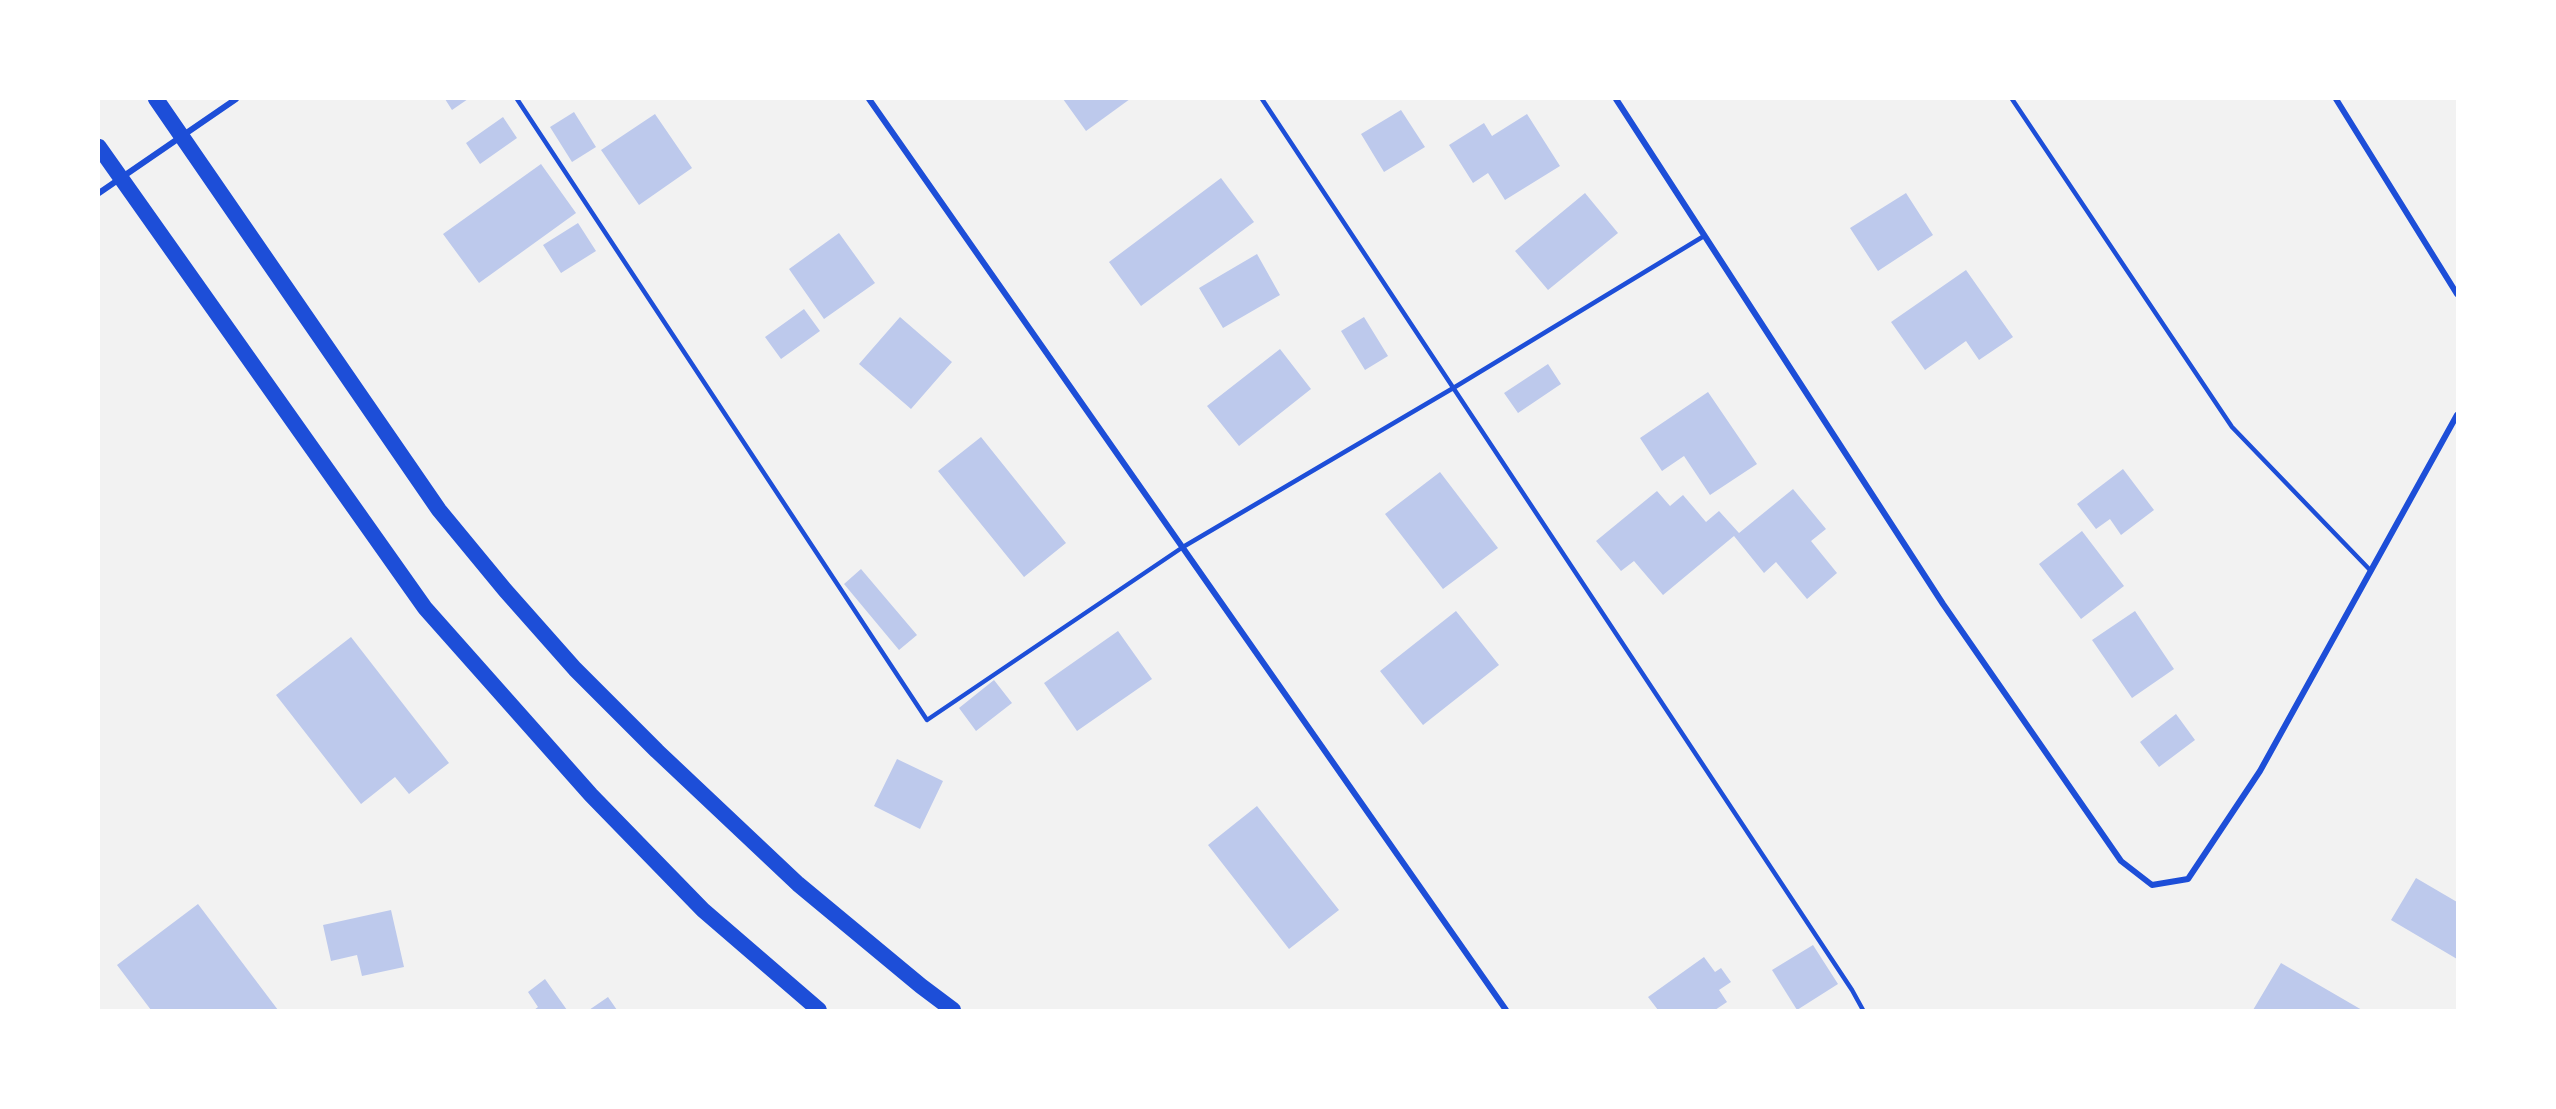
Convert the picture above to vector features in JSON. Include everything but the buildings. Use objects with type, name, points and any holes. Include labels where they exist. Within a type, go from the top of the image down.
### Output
[{"type":"highway","points":[[156,99],[439,510],[505,590],[575,669],[657,752],[798,884],[921,986],[954,1010]]},
{"type":"highway","points":[[99,147],[425,608],[591,795],[704,910],[819,1010]]},
{"type":"street","points":[[99,193],[236,99]]},
{"type":"street","points":[[869,99],[1506,1010]]},
{"type":"street","points":[[1616,99],[1943,603],[2121,861],[2152,885],[2188,879],[2260,771],[2457,415]]},
{"type":"street","points":[[2336,99],[2457,294]]},
{"type":"lane","points":[[517,99],[927,720],[1183,547],[1455,387],[1704,236]]},
{"type":"lane","points":[[1262,99],[1455,387],[1863,1010]]},
{"type":"lane","points":[[2012,99],[2232,427],[2371,571]]}]
